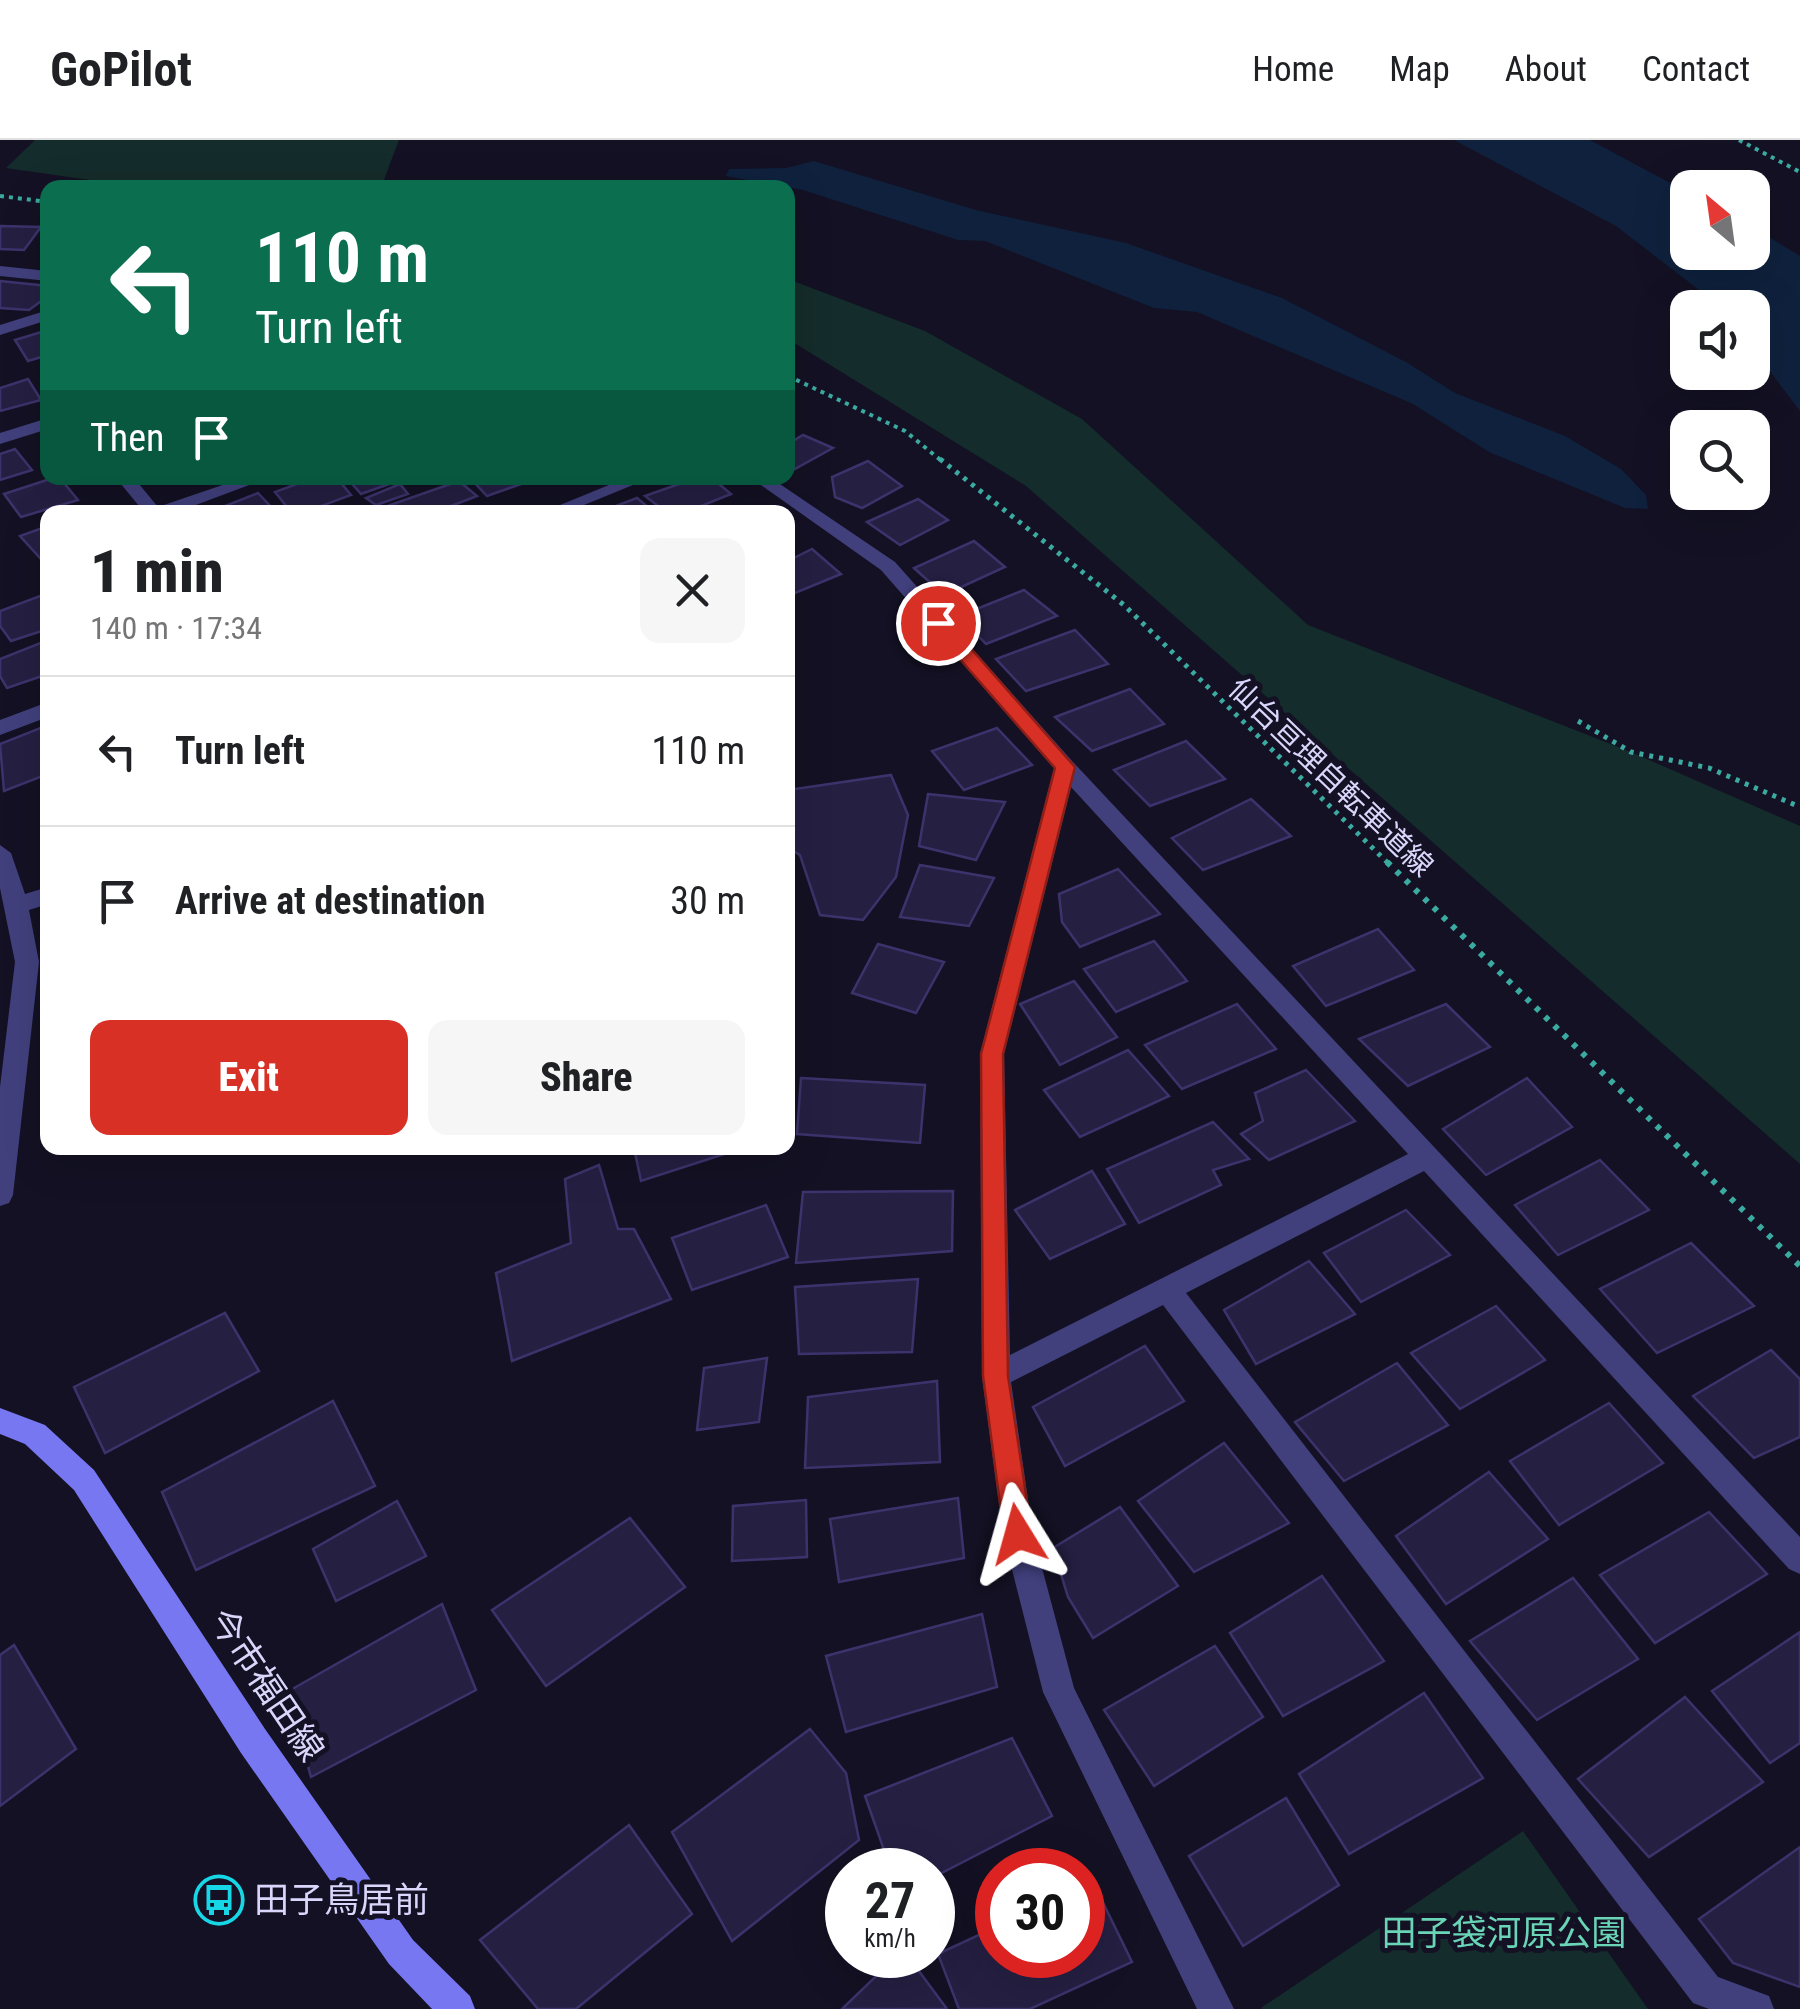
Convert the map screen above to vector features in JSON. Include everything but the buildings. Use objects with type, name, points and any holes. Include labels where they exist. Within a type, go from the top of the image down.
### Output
[{"type":"main road","name":"今市福田線","points":[[0,1421],[36,1434],[84,1480],[253,1741],[378,1920],[401,1952],[456,2009]]},
{"type":"street","points":[[0,271],[40,275]]},
{"type":"street","points":[[0,330],[40,318]]},
{"type":"street","points":[[0,439],[40,426]]},
{"type":"street","points":[[131,485],[150,505]]},
{"type":"street","points":[[178,505],[238,485]]},
{"type":"street","points":[[571,505],[623,485]]},
{"type":"street","points":[[770,485],[888,566],[1065,767],[1800,1559]]},
{"type":"street","points":[[0,728],[40,712]]},
{"type":"street","points":[[1065,767],[992,1054],[996,1376],[1018,1534],[1059,1692],[1216,2009]]},
{"type":"street","points":[[0,853],[17,905],[27,962],[0,1194]]},
{"type":"street","points":[[17,905],[40,898]]},
{"type":"street","points":[[996,1376],[1429,1156]]},
{"type":"street","points":[[1167,1289],[1706,1990],[1756,2009]]},
{"type":"path","points":[[1739,140],[1800,172]]},
{"type":"path","points":[[0,196],[40,201]]},
{"type":"path","name":"仙台亘理自転車道線","points":[[795,379],[906,431],[1124,606],[1800,1266]]},
{"type":"path","points":[[1578,721],[1631,752],[1709,768],[1800,807]]},
{"type":"green space","points":[[35,140],[399,140],[384,180],[90,180],[6,168]]},
{"type":"green space","points":[[795,282],[925,331],[1082,419],[1308,625],[1631,752],[1800,826],[1800,1164],[1026,486],[795,343]]},
{"type":"green space","name":"田子袋河原公園","points":[[1523,1831],[1648,2009],[1261,2008]]},
{"type":"water","points":[[1454,140],[1590,140],[1670,183],[1670,268],[1616,226]]},
{"type":"water","points":[[814,161],[976,210],[1126,243],[1282,298],[1406,362],[1455,393],[1565,436],[1621,469],[1646,495],[1648,509],[1625,508],[1489,452],[1413,404],[1197,312],[1154,308],[985,241],[958,240],[795,189],[795,180],[726,176],[729,169],[786,168]]},
{"type":"water","points":[[1770,237],[1800,256],[1800,411],[1770,371],[1770,290],[1699,290],[1673,270],[1770,270]]},
{"type":"place","name":"田子鳥居前","points":[[219,1900]]},
{"type":"route","points":[[938,623],[1065,767],[992,1054],[996,1376],[1018,1534]]}]
